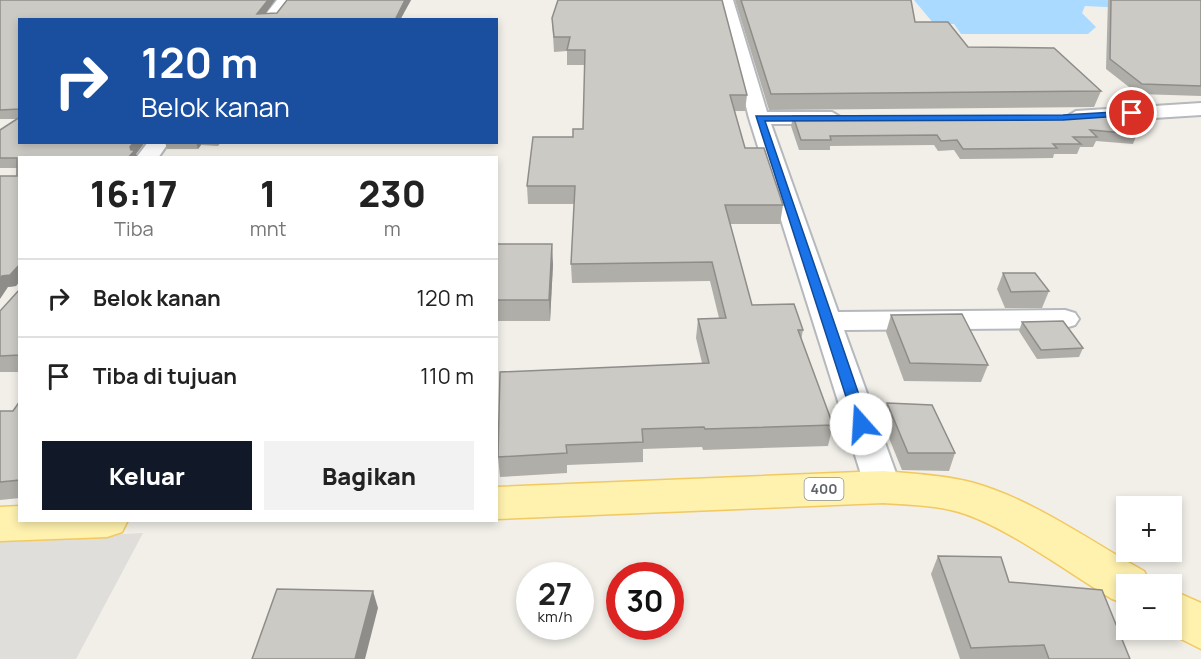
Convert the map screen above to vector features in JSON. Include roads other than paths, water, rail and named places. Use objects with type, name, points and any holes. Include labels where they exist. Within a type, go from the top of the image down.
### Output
[{"type":"main road","name":"400","points":[[498,503],[883,487],[931,491],[972,499],[1010,516],[1116,578]]},
{"type":"main road","points":[[0,524],[54,522]]},
{"type":"main road","points":[[1182,616],[1201,628]]},
{"type":"street","points":[[270,18],[285,0]]},
{"type":"street","points":[[726,0],[759,118],[883,487]]},
{"type":"street","points":[[1052,117],[1201,109]]},
{"type":"street","points":[[759,118],[852,117]]},
{"type":"street","points":[[148,156],[157,144]]},
{"type":"street","points":[[826,321],[1065,319]]},
{"type":"water","points":[[914,0],[1154,0],[1167,10],[1085,6],[1082,13],[1096,27],[1088,34],[961,34],[954,24],[934,24]]}]
